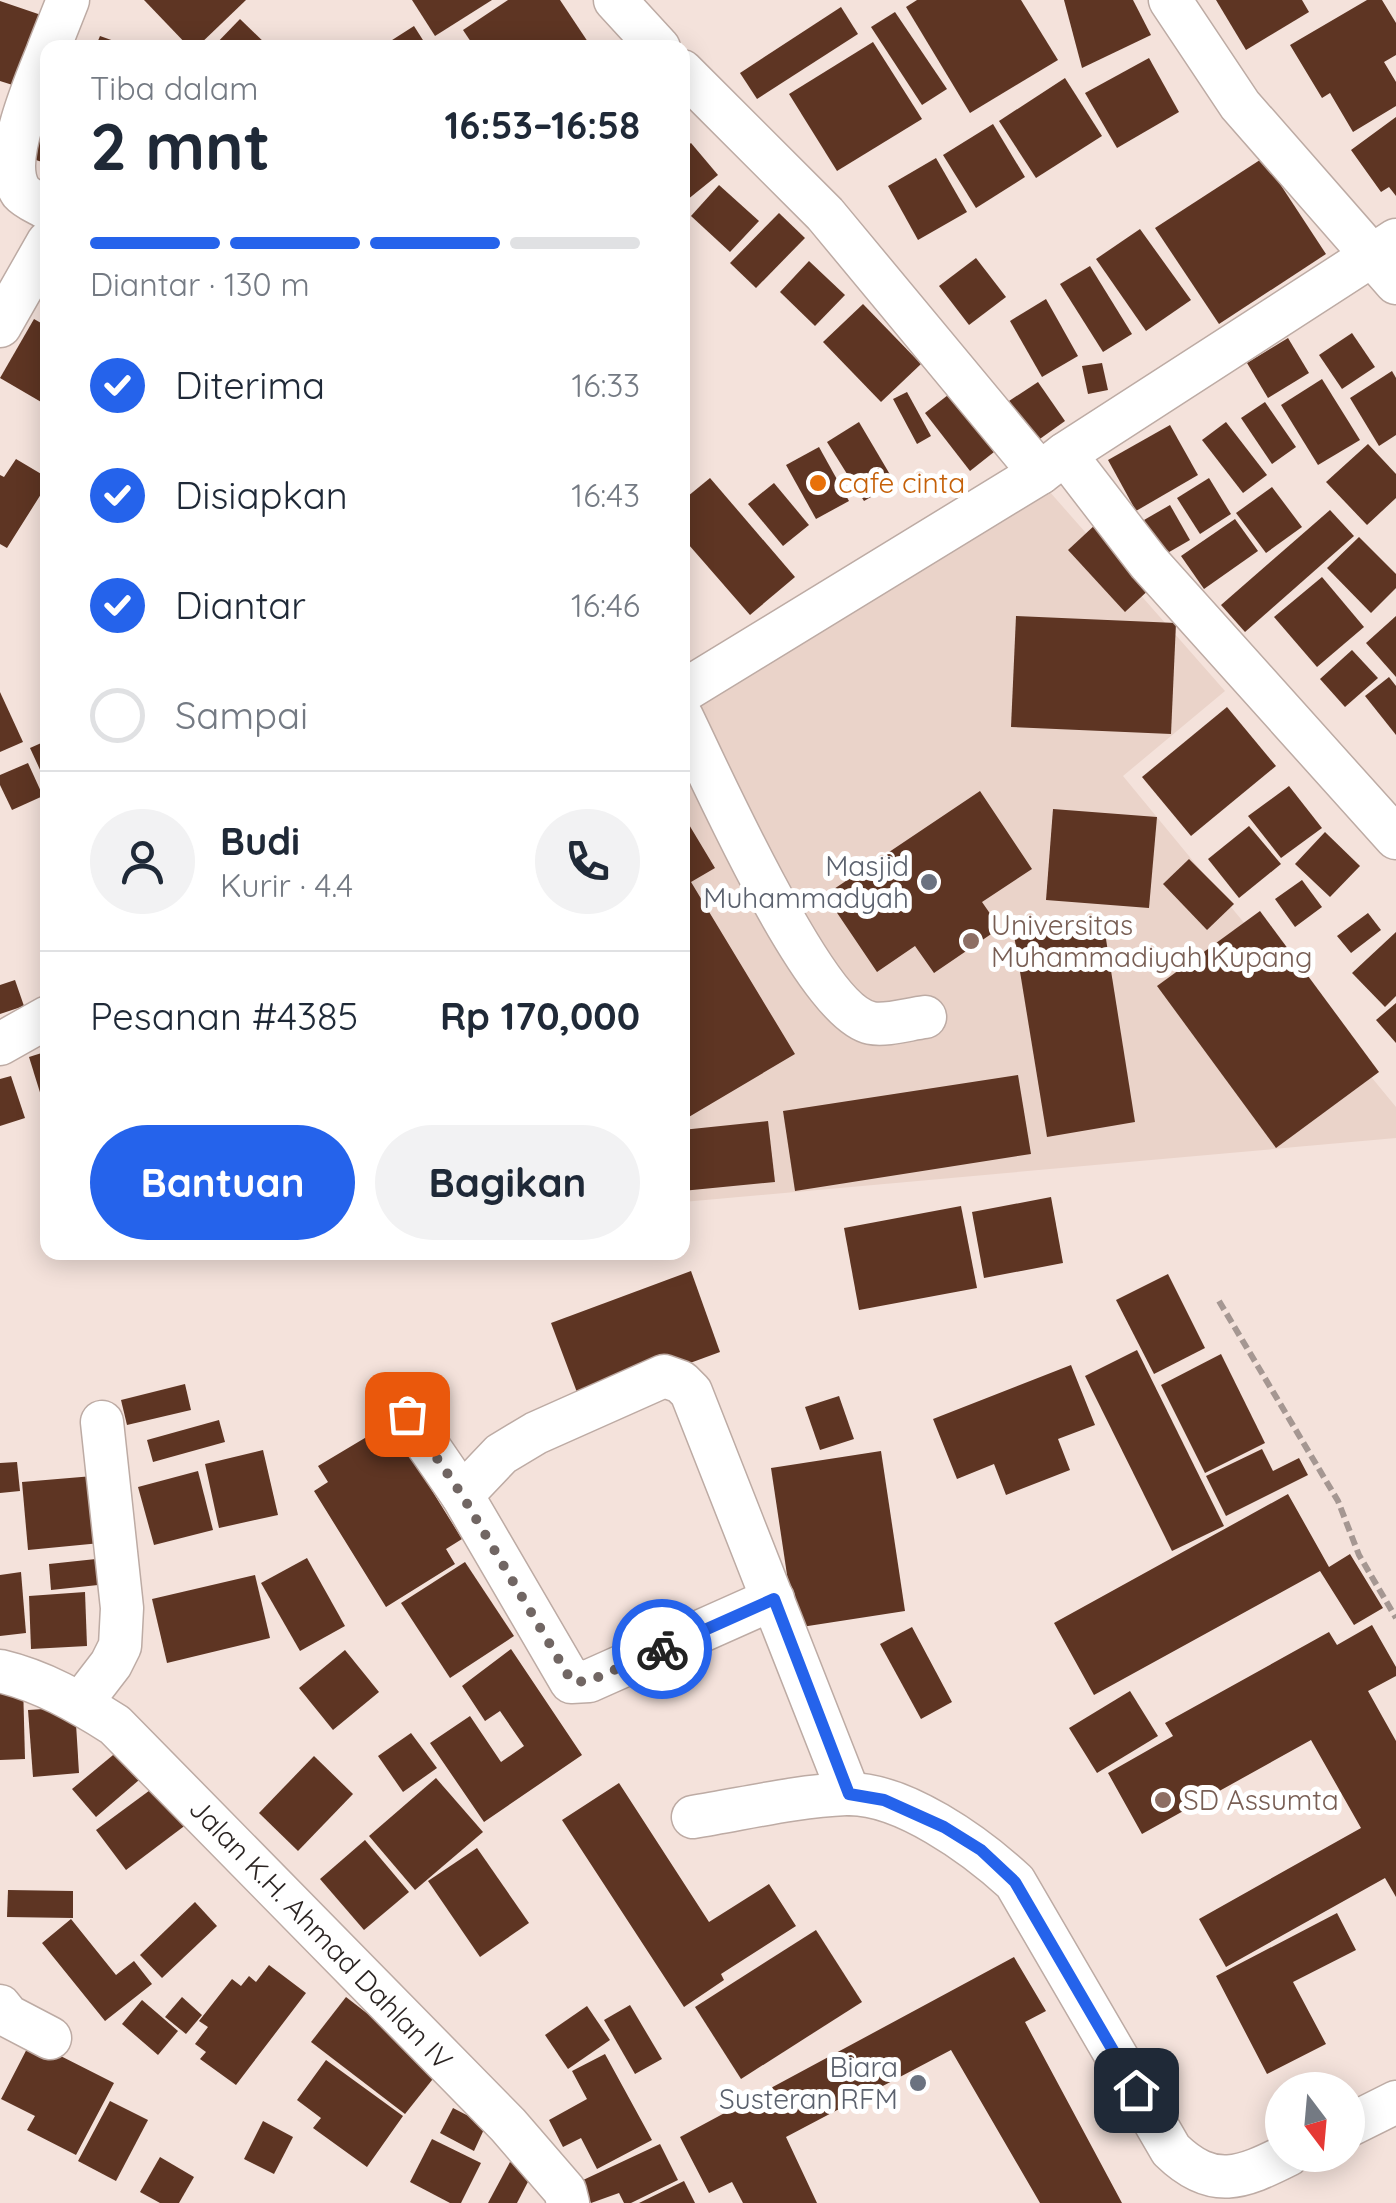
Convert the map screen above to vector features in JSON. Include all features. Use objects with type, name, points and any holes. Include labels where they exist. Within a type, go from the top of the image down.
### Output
[{"type":"street","points":[[52,40],[68,0]]},
{"type":"street","points":[[615,0],[643,40]]},
{"type":"street","points":[[690,687],[1388,259],[1240,106],[1170,0]]},
{"type":"street","points":[[40,69],[6,164],[20,192],[40,205]]},
{"type":"street","points":[[690,79],[825,214],[1396,838]]},
{"type":"street","points":[[0,326],[40,256]]},
{"type":"street","points":[[690,733],[762,881],[824,983],[846,1010],[871,1022],[925,1017]]},
{"type":"street","points":[[0,1044],[40,1022]]},
{"type":"street","points":[[462,1495],[501,1454],[536,1433],[664,1376],[680,1382],[690,1392],[849,1794]]},
{"type":"street","points":[[407,1414],[462,1495],[572,1682],[589,1681],[774,1599]]},
{"type":"street","points":[[81,1703],[120,1646],[122,1608],[102,1422]]},
{"type":"street","name":"Jalan K.H. Ahmad Dahlan IV","points":[[0,1671],[41,1684],[115,1724],[508,2125],[560,2189]]},
{"type":"street","points":[[693,1817],[849,1794],[884,1800],[944,1827],[981,1850],[1015,1882],[1171,2150],[1221,2190],[1265,2166]]},
{"type":"street","points":[[0,2006],[8,2016],[50,2038]]},
{"type":"street","points":[[1365,2118],[1396,2102]]},
{"type":"path","points":[[1220,1302],[1338,1501],[1359,1555],[1396,1618]]},
{"type":"shaded area","name":"Universitas Muhammadiyah Kupang","points":[[1049,491],[1225,691],[1123,776],[1396,1107],[1396,1138],[690,1201],[690,701]]},
{"type":"building","points":[[144,0],[246,0],[204,40],[182,40]]},
{"type":"building","points":[[412,0],[492,0],[435,36]]},
{"type":"building","points":[[508,0],[560,0],[587,40],[470,40],[463,30]]},
{"type":"building","points":[[917,0],[1021,0],[1058,60],[970,113],[906,7]]},
{"type":"building","points":[[1064,0],[1133,0],[1151,35],[1082,68]]},
{"type":"building","points":[[1216,0],[1302,0],[1309,12],[1246,50]]},
{"type":"building","points":[[1367,0],[1382,0],[1396,23],[1396,55],[1384,62],[1396,82],[1396,106],[1353,132],[1330,93],[1322,98],[1290,45]]},
{"type":"building","points":[[0,1],[47,17],[22,88],[0,81]]},
{"type":"building","points":[[841,7],[858,34],[757,99],[740,73]]},
{"type":"building","points":[[895,12],[947,89],[922,105],[871,27]]},
{"type":"building","points":[[240,19],[262,40],[220,40]]},
{"type":"building","points":[[414,26],[423,40],[392,40]]},
{"type":"building","points":[[873,42],[922,119],[837,171],[789,94]]},
{"type":"building","points":[[1149,58],[1179,112],[1117,148],[1085,93]]},
{"type":"building","points":[[1065,78],[1102,136],[1036,178],[999,121]]},
{"type":"building","points":[[40,117],[40,161],[24,156]]},
{"type":"building","points":[[1396,117],[1396,196],[1389,187],[1381,192],[1351,150]]},
{"type":"building","points":[[993,124],[1025,177],[976,208],[943,155]]},
{"type":"building","points":[[690,144],[718,175],[690,198]]},
{"type":"building","points":[[936,158],[967,212],[918,240],[888,186]]},
{"type":"building","points":[[1263,158],[1326,254],[1219,324],[1155,228]]},
{"type":"building","points":[[719,185],[759,221],[730,252],[691,216]]},
{"type":"building","points":[[779,213],[805,238],[756,288],[730,263]]},
{"type":"building","points":[[1140,229],[1191,300],[1146,331],[1096,259]]},
{"type":"building","points":[[976,258],[1006,297],[969,325],[939,286]]},
{"type":"building","points":[[809,261],[845,295],[815,326],[780,292]]},
{"type":"building","points":[[1090,266],[1132,334],[1103,352],[1060,284]]},
{"type":"building","points":[[1046,299],[1078,356],[1042,377],[1010,321]]},
{"type":"building","points":[[863,304],[921,364],[881,402],[823,342]]},
{"type":"building","points":[[34,319],[40,322],[40,401],[0,378]]},
{"type":"building","points":[[1352,333],[1375,367],[1342,389],[1319,355]]},
{"type":"building","points":[[1288,338],[1309,373],[1268,398],[1247,363]]},
{"type":"building","points":[[1102,363],[1108,390],[1088,394],[1082,366]]},
{"type":"building","points":[[1392,371],[1396,378],[1396,435],[1379,446],[1350,398]]},
{"type":"building","points":[[1322,379],[1360,440],[1318,465],[1281,405]]},
{"type":"building","points":[[1038,382],[1065,421],[1037,441],[1009,401]]},
{"type":"building","points":[[907,392],[931,436],[917,444],[893,399]]},
{"type":"building","points":[[948,395],[994,452],[970,471],[925,413]]},
{"type":"building","points":[[1265,402],[1296,447],[1272,464],[1241,418]]},
{"type":"building","points":[[859,422],[895,483],[864,501],[827,442]]},
{"type":"building","points":[[1226,422],[1267,475],[1243,493],[1202,440]]},
{"type":"building","points":[[1170,425],[1198,475],[1136,511],[1108,460]]},
{"type":"building","points":[[1368,444],[1396,474],[1396,498],[1367,525],[1326,482]]},
{"type":"building","name":"cafe cinta","points":[[819,447],[849,501],[816,519],[786,465]]},
{"type":"building","points":[[16,459],[40,473],[40,496],[7,548],[0,544],[0,475],[4,477]]},
{"type":"building","points":[[710,478],[795,577],[750,615],[690,546],[690,494]]},
{"type":"building","points":[[1209,478],[1231,514],[1200,534],[1177,498]]},
{"type":"building","points":[[774,483],[809,525],[783,546],[748,504]]},
{"type":"building","points":[[1272,487],[1302,527],[1266,553],[1236,513]]},
{"type":"building","points":[[1170,505],[1190,540],[1164,555],[1144,520]]},
{"type":"building","points":[[1330,510],[1354,536],[1245,632],[1221,605]]},
{"type":"building","points":[[1235,519],[1258,551],[1204,589],[1181,556]]},
{"type":"building","points":[[1096,524],[1154,585],[1125,612],[1068,550]]},
{"type":"building","points":[[1359,537],[1396,574],[1396,588],[1371,613],[1327,568]]},
{"type":"building","points":[[1322,577],[1364,627],[1317,667],[1274,617]]},
{"type":"building","points":[[1016,616],[1176,623],[1171,734],[1011,727]]},
{"type":"building","points":[[1396,616],[1396,677],[1366,643]]},
{"type":"building","points":[[1352,650],[1378,678],[1345,707],[1320,679]]},
{"type":"building","points":[[1389,677],[1396,686],[1396,735],[1365,696]]},
{"type":"building","points":[[0,692],[23,742],[0,752]]},
{"type":"building","points":[[1227,707],[1276,766],[1191,836],[1142,777]]},
{"type":"building","points":[[40,744],[40,770],[30,748]]},
{"type":"building","points":[[28,763],[40,797],[12,810],[0,785],[0,775]]},
{"type":"building","points":[[1289,786],[1322,828],[1281,858],[1248,816]]},
{"type":"building","name":"Masjid Muhammadyah","points":[[980,791],[1032,869],[982,902],[1000,928],[934,973],[915,946],[877,972],[825,895]]},
{"type":"building","points":[[1053,809],[1157,817],[1149,908],[1046,900]]},
{"type":"building","points":[[690,826],[715,868],[691,882],[795,1054],[690,1116]]},
{"type":"building","points":[[1249,826],[1281,864],[1239,898],[1208,859]]},
{"type":"building","points":[[1325,832],[1360,866],[1330,897],[1295,864]]},
{"type":"building","points":[[1189,859],[1234,904],[1207,930],[1163,884]]},
{"type":"building","points":[[1302,880],[1322,907],[1295,927],[1275,899]]},
{"type":"building","points":[[1260,911],[1379,1072],[1276,1148],[1157,986]]},
{"type":"building","points":[[1368,913],[1381,930],[1351,953],[1337,936]]},
{"type":"building","points":[[1102,914],[1135,1122],[1047,1137],[1013,929]]},
{"type":"building","points":[[1396,932],[1396,996],[1385,1007],[1352,973]]},
{"type":"building","points":[[15,980],[24,1006],[0,1014],[0,985]]},
{"type":"building","points":[[1396,1003],[1396,1043],[1376,1020]]},
{"type":"building","points":[[40,1054],[40,1092],[29,1057]]},
{"type":"building","points":[[1018,1075],[1031,1154],[795,1191],[783,1111]]},
{"type":"building","points":[[11,1076],[25,1118],[0,1126],[0,1079]]},
{"type":"building","points":[[768,1121],[775,1182],[690,1190],[690,1129]]},
{"type":"building","points":[[1051,1197],[1063,1263],[984,1278],[972,1212]]},
{"type":"building","points":[[961,1206],[977,1288],[859,1310],[844,1228]]},
{"type":"building","points":[[691,1271],[720,1352],[581,1403],[551,1323]]},
{"type":"building","points":[[1168,1274],[1205,1348],[1154,1374],[1116,1300]]},
{"type":"building","points":[[1137,1350],[1224,1526],[1172,1551],[1085,1376]]},
{"type":"building","points":[[1221,1354],[1265,1443],[1205,1473],[1161,1385]]},
{"type":"building","points":[[1071,1365],[1095,1425],[1058,1439],[1070,1470],[1006,1495],[994,1464],[957,1479],[933,1419]]},
{"type":"building","points":[[185,1384],[191,1410],[127,1425],[121,1400]]},
{"type":"building","points":[[839,1396],[854,1439],[820,1450],[805,1407]]},
{"type":"building","points":[[219,1420],[225,1442],[153,1462],[147,1440]]},
{"type":"building","points":[[390,1423],[462,1539],[446,1549],[455,1564],[386,1607],[314,1491],[328,1482],[318,1466]]},
{"type":"building","points":[[1262,1449],[1273,1471],[1299,1458],[1308,1475],[1226,1516],[1206,1476]]},
{"type":"building","points":[[263,1450],[278,1515],[219,1528],[205,1464]]},
{"type":"building","points":[[881,1451],[905,1611],[795,1628],[771,1468]]},
{"type":"building","points":[[17,1462],[20,1491],[0,1493],[0,1463]]},
{"type":"building","points":[[198,1471],[213,1530],[154,1545],[138,1487]]},
{"type":"building","points":[[105,1475],[111,1542],[28,1550],[22,1482]]},
{"type":"building","points":[[1288,1494],[1329,1567],[1350,1554],[1383,1608],[1354,1625],[1320,1571],[1094,1695],[1054,1623]]},
{"type":"building","points":[[307,1558],[345,1626],[300,1651],[261,1583]]},
{"type":"building","points":[[96,1559],[98,1585],[51,1590],[49,1564]]},
{"type":"building","points":[[465,1562],[514,1636],[450,1678],[401,1603]]},
{"type":"building","points":[[21,1572],[26,1633],[0,1636],[0,1575]]},
{"type":"building","points":[[255,1575],[270,1638],[167,1663],[152,1599]]},
{"type":"building","points":[[85,1592],[87,1646],[31,1649],[29,1596]]},
{"type":"building","name":"SD Assumta","points":[[1372,1625],[1396,1667],[1396,1676],[1368,1691],[1396,1741],[1396,1897],[1385,1878],[1226,1967],[1199,1919],[1361,1828],[1311,1740],[1142,1834],[1108,1773],[1173,1736],[1165,1723],[1329,1632],[1337,1645]]},
{"type":"building","points":[[912,1627],[952,1702],[921,1719],[880,1644]]},
{"type":"building","points":[[511,1649],[582,1755],[484,1822],[430,1743],[470,1716],[501,1762],[524,1746],[500,1711],[485,1721],[462,1686]]},
{"type":"building","points":[[345,1650],[379,1692],[333,1730],[299,1688]]},
{"type":"building","points":[[0,1684],[23,1684],[25,1759],[0,1760]]},
{"type":"building","points":[[1130,1691],[1158,1736],[1097,1773],[1069,1728]]},
{"type":"building","points":[[75,1707],[79,1773],[33,1777],[28,1710]]},
{"type":"building","points":[[411,1733],[437,1768],[403,1792],[378,1756]]},
{"type":"building","points":[[130,1741],[153,1768],[96,1817],[72,1789]]},
{"type":"building","points":[[314,1756],[353,1794],[298,1851],[259,1813]]},
{"type":"building","points":[[436,1778],[483,1832],[415,1890],[369,1836]]},
{"type":"building","points":[[161,1782],[191,1821],[126,1870],[96,1830]]},
{"type":"building","points":[[619,1783],[709,1922],[769,1884],[796,1926],[721,1974],[724,1980],[684,2007],[562,1820]]},
{"type":"building","points":[[365,1840],[409,1892],[364,1930],[320,1879]]},
{"type":"building","points":[[477,1848],[529,1923],[480,1957],[428,1881]]},
{"type":"building","points":[[8,1890],[73,1891],[73,1918],[7,1917]]},
{"type":"building","points":[[195,1902],[217,1926],[162,1978],[140,1955]]},
{"type":"building","points":[[1337,1913],[1356,1950],[1293,1982],[1326,2044],[1271,2072],[1266,2072],[1216,1976]]},
{"type":"building","points":[[71,1919],[116,1975],[134,1961],[152,1984],[105,2021],[42,1943]]},
{"type":"building","points":[[816,1930],[862,2002],[741,2079],[695,2007]]},
{"type":"building","name":"Biara Susteran RFM","points":[[1014,1957],[1046,2011],[1025,2022],[1122,2203],[1040,2203],[951,2050],[786,2137],[817,2203],[743,2203],[732,2182],[709,2193],[680,2137]]},
{"type":"building","points":[[269,1965],[306,1993],[236,2085],[200,2059],[206,2052],[195,2044],[208,2027],[199,2021],[232,1979],[241,1986],[249,1976],[256,1982]]},
{"type":"building","points":[[182,1997],[202,2015],[186,2034],[165,2017]]},
{"type":"building","points":[[346,1997],[440,2070],[405,2114],[311,2042]]},
{"type":"building","points":[[142,2000],[178,2031],[158,2055],[122,2024]]},
{"type":"building","points":[[630,2005],[662,2059],[635,2074],[604,2020]]},
{"type":"building","points":[[587,2006],[610,2040],[568,2069],[545,2035]]},
{"type":"building","points":[[31,2041],[114,2083],[76,2155],[27,2130],[35,2116],[1,2099]]},
{"type":"building","points":[[605,2054],[652,2140],[597,2169],[581,2138],[563,2147],[549,2120],[587,2099],[572,2071]]},
{"type":"building","points":[[326,2060],[403,2116],[367,2167],[313,2128],[321,2118],[297,2100]]},
{"type":"building","points":[[110,2101],[148,2120],[116,2181],[78,2161]]},
{"type":"building","points":[[453,2108],[486,2125],[474,2151],[440,2133]]},
{"type":"building","points":[[263,2121],[293,2137],[274,2174],[244,2159]]},
{"type":"building","points":[[432,2139],[481,2163],[461,2203],[450,2203],[410,2182]]},
{"type":"building","points":[[660,2144],[678,2180],[631,2203],[624,2203],[619,2193],[591,2203],[581,2181]]},
{"type":"building","points":[[160,2157],[194,2177],[179,2203],[160,2203],[140,2192]]},
{"type":"building","points":[[510,2162],[532,2174],[517,2203],[488,2203]]},
{"type":"building","points":[[684,2181],[695,2203],[639,2203]]},
{"type":"way so far","points":[[407,1414],[462,1495],[572,1682],[589,1681],[662,1649]]},
{"type":"place","name":"cafe cinta","points":[[818,483]]},
{"type":"place","name":"Masjid Muhammadyah","points":[[929,882]]},
{"type":"place","name":"Universitas Muhammadiyah Kupang","points":[[971,941]]},
{"type":"place","name":"SD Assumta","points":[[1163,1800]]},
{"type":"place","name":"Biara Susteran RFM","points":[[918,2083]]},
{"type":"route","points":[[662,1649],[774,1599],[849,1794],[884,1800],[944,1827],[981,1850],[1015,1882],[1136,2090]]}]
